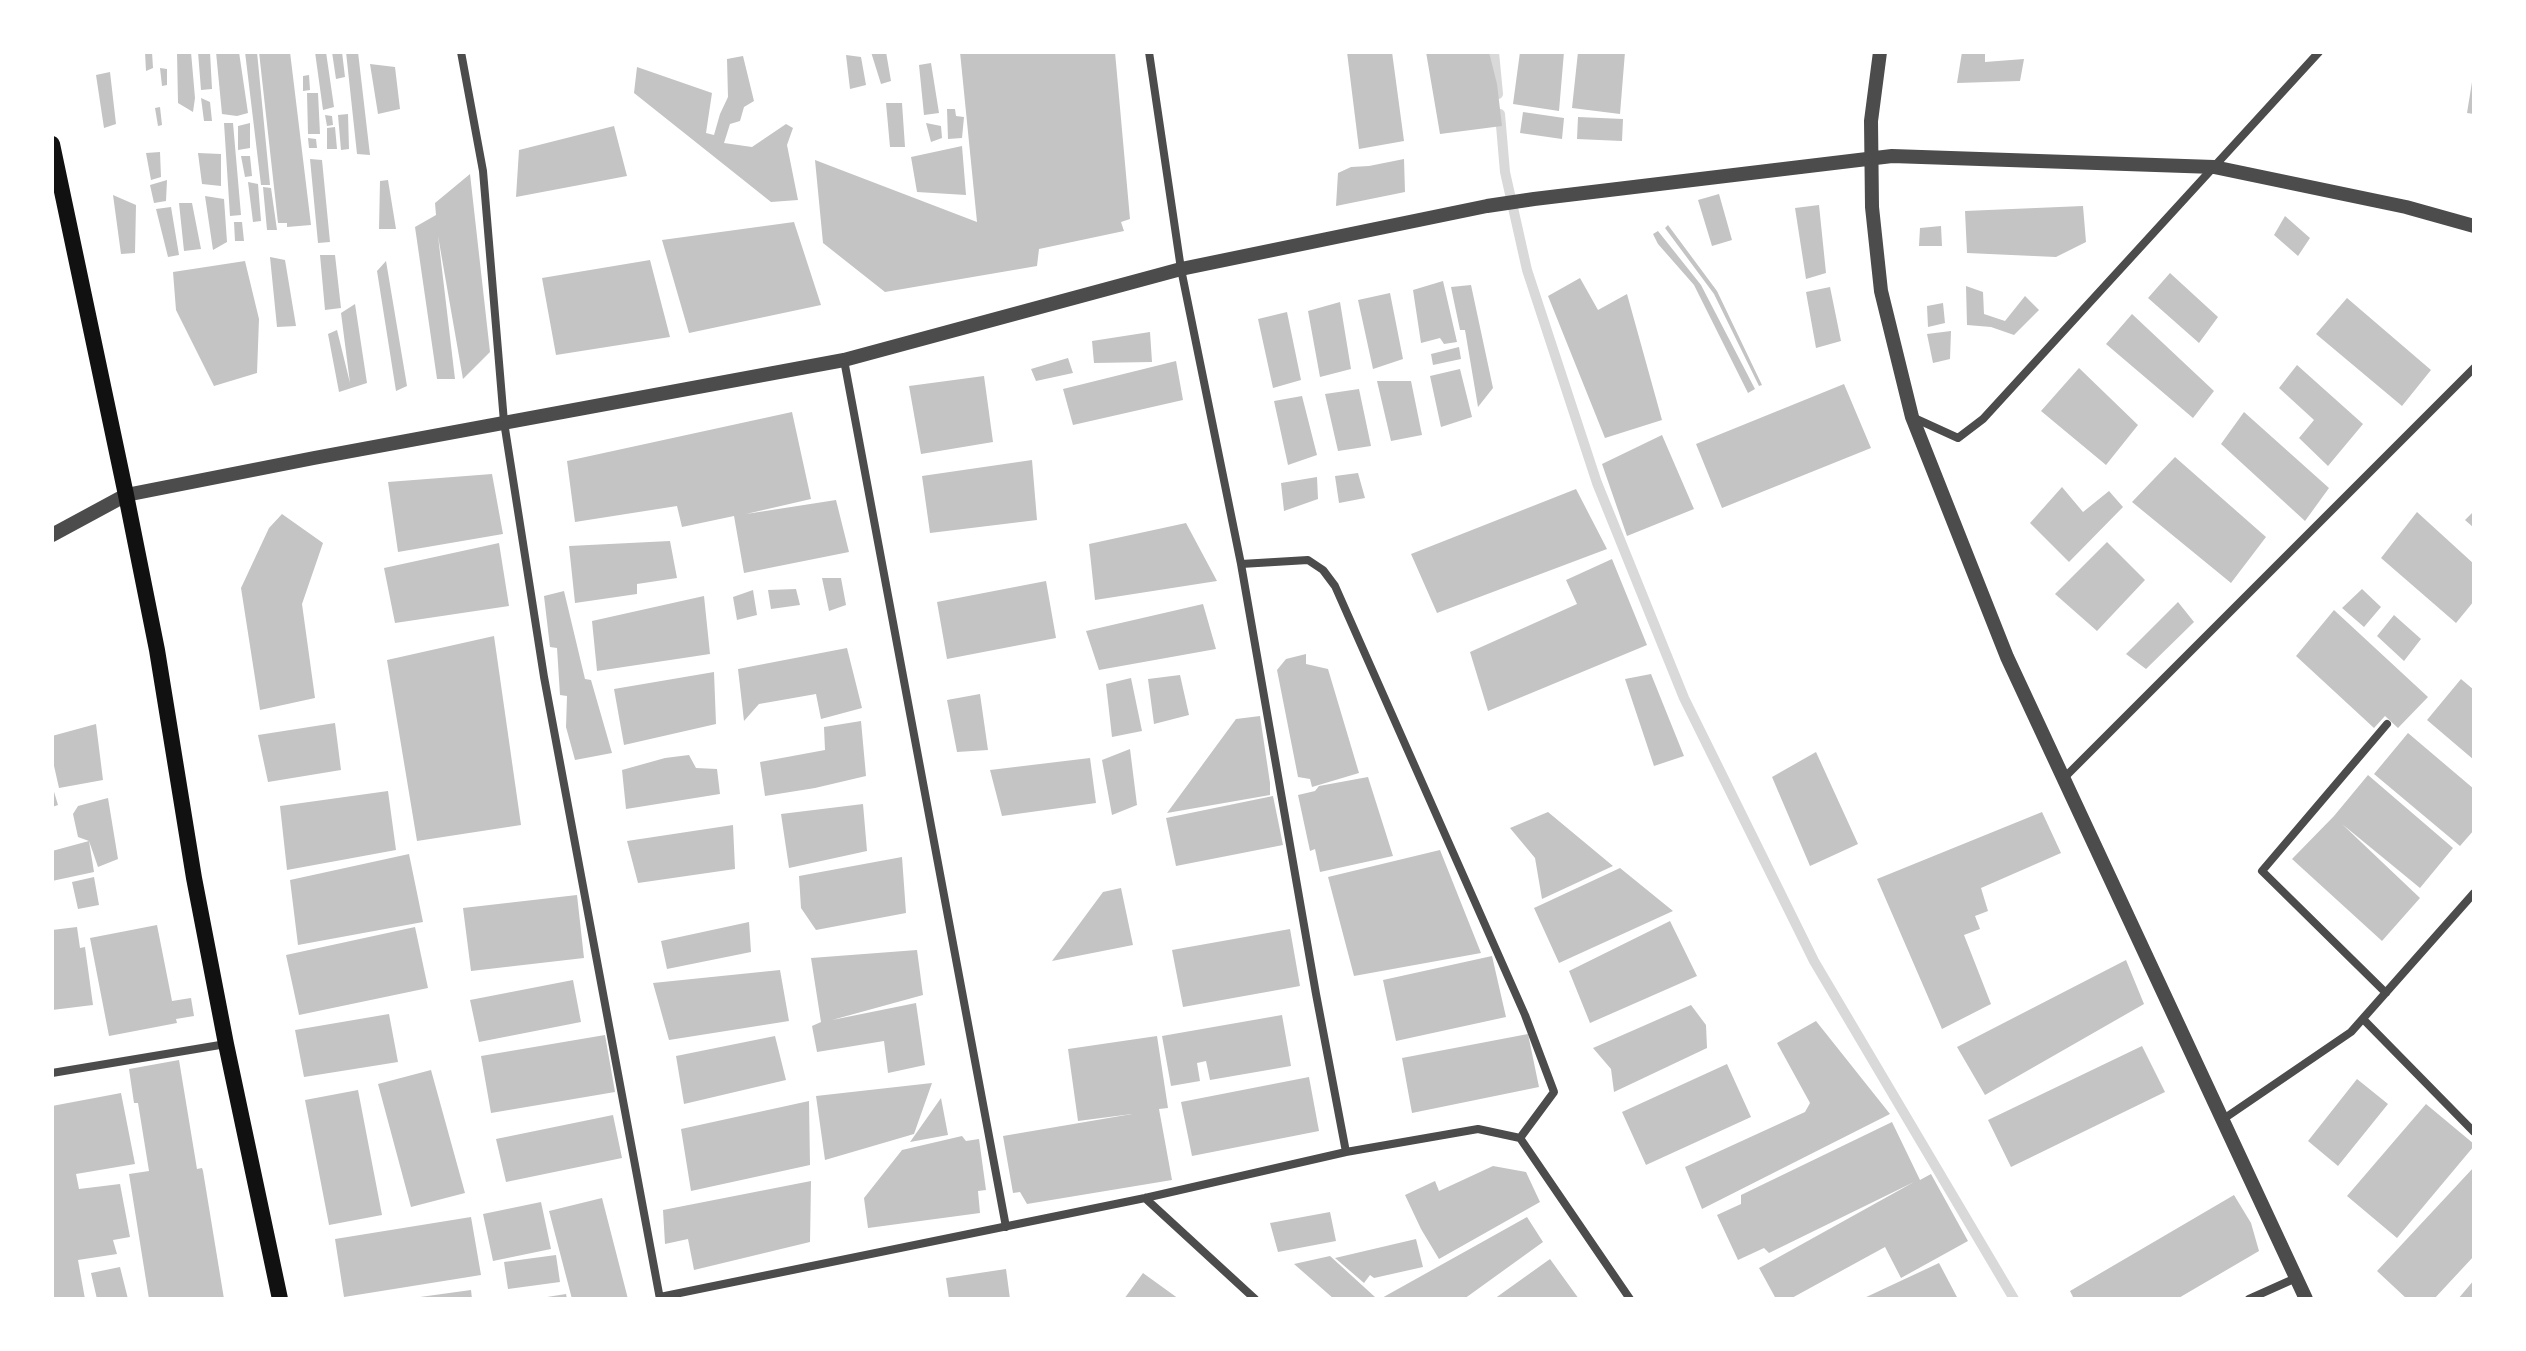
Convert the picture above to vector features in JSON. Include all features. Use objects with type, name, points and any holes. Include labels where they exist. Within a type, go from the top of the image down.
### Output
[{"type":"main road","points":[[52,144],[157,650],[194,878],[280,1299]]},
{"type":"street","points":[[461,52],[483,171],[504,422],[544,677],[660,1298],[1145,1198],[1346,1152],[1478,1129],[1520,1138],[1630,1299]]},
{"type":"street","points":[[1149,52],[1181,269],[1241,564],[1346,1152]]},
{"type":"street","points":[[1880,52],[1871,121],[1872,207],[1881,291],[1912,417],[2007,657],[2306,1299]]},
{"type":"street","points":[[1912,417],[1958,438],[1983,419],[2319,52]]},
{"type":"street","points":[[52,535],[126,495],[844,360],[1181,269],[1534,199],[1892,156],[2214,167],[2406,207],[2474,226]]},
{"type":"street","points":[[844,360],[1006,1227]]},
{"type":"street","points":[[2063,779],[2474,368]]},
{"type":"street","points":[[1241,564],[1308,560],[1323,570],[1335,586],[1525,1015],[1554,1092],[1520,1138]]},
{"type":"street","points":[[2386,993],[2262,871],[2387,724]]},
{"type":"street","points":[[2222,1120],[2351,1032],[2474,893]]},
{"type":"street","points":[[2363,1019],[2474,1132]]},
{"type":"street","points":[[52,1073],[226,1044]]},
{"type":"street","points":[[1145,1198],[1255,1299]]},
{"type":"street","points":[[2249,1299],[2296,1278]]},
{"type":"building","points":[[145,52],[152,52],[153,68],[146,71]]},
{"type":"building","points":[[177,52],[191,52],[195,98],[193,112],[178,103]]},
{"type":"building","points":[[198,52],[210,52],[212,89],[201,90]]},
{"type":"building","points":[[216,52],[239,52],[248,113],[237,116],[222,114]]},
{"type":"building","points":[[245,52],[257,52],[270,185],[261,185]]},
{"type":"building","points":[[259,52],[290,52],[311,225],[287,227],[287,223],[278,223]]},
{"type":"building","points":[[315,52],[326,52],[334,107],[323,110]]},
{"type":"building","points":[[332,52],[342,52],[345,77],[336,79]]},
{"type":"building","points":[[346,52],[358,52],[370,155],[357,154]]},
{"type":"building","points":[[871,52],[886,52],[891,81],[881,84]]},
{"type":"building","points":[[960,52],[1115,52],[1130,219],[1121,222],[1124,231],[1039,249],[1037,266],[885,292],[823,243],[815,160],[977,222]]},
{"type":"building","points":[[1347,52],[1392,52],[1404,141],[1359,149]]},
{"type":"building","points":[[1426,52],[1489,52],[1502,126],[1440,134]]},
{"type":"building","points":[[1520,52],[1564,52],[1559,111],[1513,104]]},
{"type":"building","points":[[1578,52],[1625,52],[1620,114],[1572,108]]},
{"type":"building","points":[[1962,52],[1985,52],[1985,62],[2024,59],[2020,81],[1957,83]]},
{"type":"building","points":[[846,55],[861,57],[866,85],[850,89]]},
{"type":"building","points":[[743,56],[754,101],[744,107],[740,121],[730,124],[724,143],[752,147],[786,124],[793,128],[787,145],[798,200],[771,202],[634,93],[637,67],[712,93],[706,133],[714,135],[728,97],[727,59]]},
{"type":"building","points":[[931,63],[939,113],[924,115],[919,65]]},
{"type":"building","points":[[370,64],[395,67],[400,109],[378,114]]},
{"type":"building","points":[[160,68],[167,69],[167,85],[162,86]]},
{"type":"building","points":[[110,72],[116,124],[104,128],[96,75]]},
{"type":"building","points":[[309,75],[310,90],[303,91],[303,76]]},
{"type":"building","points":[[2474,82],[2474,114],[2467,113]]},
{"type":"building","points":[[307,93],[318,93],[320,134],[308,134]]},
{"type":"building","points":[[201,98],[210,102],[212,121],[204,121]]},
{"type":"building","points":[[886,103],[902,103],[905,147],[890,147]]},
{"type":"building","points":[[160,107],[162,125],[158,126],[155,108]]},
{"type":"building","points":[[947,109],[955,109],[956,116],[964,117],[962,138],[948,139]]},
{"type":"building","points":[[1523,112],[1564,118],[1562,139],[1520,133]]},
{"type":"building","points":[[348,114],[349,149],[341,150],[338,115]]},
{"type":"building","points":[[325,115],[332,116],[333,125],[327,126]]},
{"type":"building","points":[[1578,117],[1623,119],[1622,141],[1577,139]]},
{"type":"building","points":[[224,123],[233,123],[241,215],[230,216]]},
{"type":"building","points":[[250,123],[250,148],[238,150],[238,126]]},
{"type":"building","points":[[926,123],[941,126],[942,138],[931,142]]},
{"type":"building","points":[[614,126],[627,176],[516,197],[519,150]]},
{"type":"building","points":[[335,127],[337,149],[327,149],[327,128]]},
{"type":"building","points":[[308,138],[316,139],[317,148],[309,148]]},
{"type":"building","points":[[962,146],[966,195],[917,192],[911,157]]},
{"type":"building","points":[[160,152],[161,177],[151,180],[146,153]]},
{"type":"building","points":[[198,153],[221,154],[221,186],[202,184]]},
{"type":"building","points":[[241,156],[250,156],[252,176],[245,177]]},
{"type":"building","points":[[310,159],[322,160],[330,242],[318,243]]},
{"type":"building","points":[[1404,159],[1405,192],[1336,206],[1338,173],[1351,167]]},
{"type":"building","points":[[470,174],[490,352],[463,379],[438,236],[455,379],[437,379],[415,227],[436,215],[435,203]]},
{"type":"building","points":[[167,180],[166,201],[154,203],[150,185]]},
{"type":"building","points":[[388,180],[396,229],[379,229],[380,181]]},
{"type":"building","points":[[248,182],[258,184],[261,221],[253,222]]},
{"type":"building","points":[[263,187],[271,188],[277,230],[267,230]]},
{"type":"building","points":[[1719,194],[1732,240],[1712,246],[1698,200]]},
{"type":"building","points":[[113,195],[136,205],[135,253],[121,254]]},
{"type":"building","points":[[205,196],[224,199],[227,242],[213,250]]},
{"type":"building","points":[[179,203],[192,203],[201,249],[184,251]]},
{"type":"building","points":[[1819,205],[1826,273],[1806,279],[1795,208]]},
{"type":"building","points":[[2083,206],[2086,242],[2056,257],[1967,253],[1965,211]]},
{"type":"building","points":[[171,207],[179,255],[168,257],[156,209]]},
{"type":"building","points":[[2285,216],[2310,238],[2298,256],[2274,235]]},
{"type":"building","points":[[234,222],[242,222],[244,241],[235,241]]},
{"type":"building","points":[[794,222],[821,305],[689,333],[662,240]]},
{"type":"building","points":[[1668,225],[1717,291],[1762,385],[1759,386],[1714,294],[1665,228]]},
{"type":"building","points":[[1941,226],[1942,246],[1919,246],[1920,228]]},
{"type":"building","points":[[1658,231],[1701,285],[1755,389],[1748,393],[1694,285],[1658,244],[1653,234]]},
{"type":"building","points":[[320,255],[335,255],[341,308],[325,310]]},
{"type":"building","points":[[270,257],[285,260],[296,326],[277,327]]},
{"type":"building","points":[[650,260],[670,337],[556,355],[542,278]]},
{"type":"building","points":[[245,261],[259,319],[257,373],[214,386],[176,310],[173,272]]},
{"type":"building","points":[[386,261],[407,386],[396,391],[377,271]]},
{"type":"building","points":[[2170,273],[2218,317],[2199,343],[2148,298]]},
{"type":"building","points":[[1580,278],[1598,310],[1627,294],[1662,420],[1605,438],[1548,296]]},
{"type":"building","points":[[1443,281],[1457,342],[1444,344],[1440,338],[1421,343],[1413,290]]},
{"type":"building","points":[[1471,285],[1493,388],[1478,407],[1465,330],[1460,330],[1451,287]]},
{"type":"building","points":[[1966,286],[1983,292],[1984,314],[2005,321],[2025,296],[2039,310],[2014,335],[1991,327],[1967,325]]},
{"type":"building","points":[[1830,287],[1841,341],[1816,348],[1806,292]]},
{"type":"building","points":[[1390,293],[1403,359],[1373,369],[1358,300]]},
{"type":"building","points":[[2347,298],[2431,370],[2402,406],[2316,334]]},
{"type":"building","points":[[1340,302],[1351,369],[1320,377],[1308,311]]},
{"type":"building","points":[[1943,303],[1945,323],[1928,327],[1927,306]]},
{"type":"building","points":[[355,304],[367,383],[339,392],[328,334],[337,330],[350,383],[341,313]]},
{"type":"building","points":[[1287,312],[1301,380],[1273,388],[1258,319]]},
{"type":"building","points":[[2132,314],[2214,391],[2193,418],[2106,344]]},
{"type":"building","points":[[1951,331],[1950,359],[1933,363],[1927,334]]},
{"type":"building","points":[[1150,332],[1152,362],[1094,363],[1092,341]]},
{"type":"building","points":[[1459,347],[1461,359],[1433,365],[1431,354]]},
{"type":"building","points":[[1068,358],[1073,373],[1036,381],[1031,369]]},
{"type":"building","points":[[1176,361],[1183,400],[1073,425],[1063,389]]},
{"type":"building","points":[[2297,365],[2363,424],[2328,466],[2299,438],[2314,420],[2279,388]]},
{"type":"building","points":[[2079,368],[2138,425],[2106,465],[2041,411]]},
{"type":"building","points":[[1460,369],[1472,417],[1441,427],[1430,376]]},
{"type":"building","points":[[984,376],[993,442],[921,454],[909,386]]},
{"type":"building","points":[[1377,381],[1411,381],[1422,435],[1391,441]]},
{"type":"building","points":[[1844,384],[1871,448],[1722,508],[1696,444]]},
{"type":"building","points":[[1359,389],[1371,446],[1338,451],[1325,394]]},
{"type":"building","points":[[1302,396],[1317,455],[1288,465],[1274,401]]},
{"type":"building","points":[[792,412],[811,499],[746,514],[836,500],[849,552],[744,573],[734,516],[682,527],[677,506],[575,522],[567,461]]},
{"type":"building","points":[[2244,412],[2329,488],[2305,521],[2221,444]]},
{"type":"building","points":[[1662,435],[1694,509],[1627,536],[1602,464]]},
{"type":"building","points":[[2175,457],[2266,537],[2231,583],[2132,502]]},
{"type":"building","points":[[1032,460],[1037,520],[930,533],[922,476]]},
{"type":"building","points":[[1358,473],[1365,498],[1339,503],[1335,476]]},
{"type":"building","points":[[492,474],[503,534],[398,552],[388,482]]},
{"type":"building","points":[[1317,477],[1318,499],[1284,511],[1281,483]]},
{"type":"building","points":[[2062,487],[2083,512],[2109,491],[2123,507],[2069,562],[2030,523]]},
{"type":"building","points":[[1576,489],[1607,549],[1437,613],[1411,554]]},
{"type":"building","points":[[2474,511],[2474,528],[2465,520]]},
{"type":"building","points":[[2417,512],[2474,564],[2474,601],[2456,623],[2381,558]]},
{"type":"building","points":[[282,514],[323,543],[302,604],[315,698],[260,710],[241,588],[269,528]]},
{"type":"building","points":[[1186,523],[1217,581],[1095,600],[1089,544]]},
{"type":"building","points":[[670,541],[677,578],[637,584],[637,594],[575,603],[569,546]]},
{"type":"building","points":[[2107,542],[2145,580],[2097,631],[2055,594]]},
{"type":"building","points":[[499,543],[509,606],[395,623],[384,568]]},
{"type":"building","points":[[1612,559],[1647,645],[1488,711],[1470,652],[1577,604],[1566,580]]},
{"type":"building","points":[[822,578],[841,578],[846,605],[829,611]]},
{"type":"building","points":[[1046,581],[1056,638],[947,659],[937,602]]},
{"type":"building","points":[[796,589],[800,605],[771,609],[768,590]]},
{"type":"building","points":[[2362,589],[2381,607],[2364,627],[2342,608]]},
{"type":"building","points":[[753,590],[757,615],[737,620],[733,597]]},
{"type":"building","points":[[564,591],[585,679],[591,680],[612,753],[575,760],[566,727],[567,696],[560,695],[557,648],[550,647],[544,596]]},
{"type":"building","points":[[704,596],[710,654],[597,671],[592,621]]},
{"type":"building","points":[[2178,602],[2194,622],[2146,669],[2126,654]]},
{"type":"building","points":[[1203,604],[1216,649],[1099,670],[1086,631]]},
{"type":"building","points":[[2334,610],[2428,697],[2398,728],[2385,716],[2374,728],[2296,656]]},
{"type":"building","points":[[2394,615],[2421,639],[2404,661],[2377,636]]},
{"type":"building","points":[[494,636],[521,825],[417,841],[387,660]]},
{"type":"building","points":[[847,648],[862,708],[821,719],[816,694],[759,704],[744,721],[738,669]]},
{"type":"building","points":[[1306,654],[1306,664],[1328,669],[1359,773],[1312,787],[1310,779],[1298,777],[1277,670],[1286,659]]},
{"type":"building","points":[[714,672],[716,724],[624,745],[614,689]]},
{"type":"building","points":[[1651,674],[1684,756],[1654,766],[1625,679]]},
{"type":"building","points":[[1180,675],[1189,715],[1154,724],[1148,679]]},
{"type":"building","points":[[1131,678],[1142,731],[1112,737],[1106,684]]},
{"type":"building","points":[[2461,679],[2474,690],[2474,760],[2427,720]]},
{"type":"building","points":[[980,694],[988,750],[957,752],[947,700]]},
{"type":"building","points":[[1260,716],[1270,795],[1167,813],[1236,719]]},
{"type":"building","points":[[861,721],[866,776],[765,796],[760,762],[825,750],[824,727]]},
{"type":"building","points":[[335,723],[341,770],[268,782],[258,735]]},
{"type":"building","points":[[96,724],[103,780],[59,788],[52,757],[52,736]]},
{"type":"building","points":[[2408,733],[2474,789],[2474,830],[2460,846],[2374,774]]},
{"type":"building","points":[[1130,749],[1137,805],[1112,815],[1102,760]]},
{"type":"building","points":[[1816,752],[1858,844],[1810,866],[1772,777]]},
{"type":"building","points":[[689,755],[696,768],[717,769],[720,794],[626,809],[622,770]]},
{"type":"building","points":[[1090,758],[1096,803],[1002,816],[990,770]]},
{"type":"building","points":[[2368,775],[2453,848],[2420,888],[2342,824],[2420,898],[2382,941],[2292,859]]},
{"type":"building","points":[[1368,777],[1393,856],[1320,872],[1315,849],[1310,851],[1298,795],[1315,791],[1319,786]]},
{"type":"building","points":[[52,785],[58,805],[52,807]]},
{"type":"building","points":[[388,791],[396,850],[287,870],[280,806]]},
{"type":"building","points":[[1273,796],[1283,845],[1176,866],[1166,818]]},
{"type":"building","points":[[108,798],[118,859],[98,867],[89,841],[78,837],[73,814],[78,806]]},
{"type":"building","points":[[863,804],[867,851],[789,868],[781,814]]},
{"type":"building","points":[[1548,812],[1613,866],[1542,899],[1535,858],[1510,828]]},
{"type":"building","points":[[2042,812],[2061,853],[1981,888],[1988,911],[1975,916],[1980,929],[1964,935],[1991,1004],[1942,1029],[1877,879]]},
{"type":"building","points":[[733,825],[735,869],[638,883],[627,841]]},
{"type":"building","points":[[89,841],[94,872],[52,881],[52,851]]},
{"type":"building","points":[[1440,850],[1481,953],[1354,976],[1328,877]]},
{"type":"building","points":[[409,854],[423,922],[298,945],[290,880]]},
{"type":"building","points":[[902,857],[906,913],[816,930],[801,908],[799,876]]},
{"type":"building","points":[[1620,868],[1673,911],[1559,963],[1534,908]]},
{"type":"building","points":[[94,877],[99,905],[78,909],[72,882]]},
{"type":"building","points":[[1121,888],[1133,945],[1052,961],[1103,892]]},
{"type":"building","points":[[577,895],[584,958],[471,971],[463,908]]},
{"type":"building","points":[[1670,921],[1697,976],[1590,1023],[1569,971]]},
{"type":"building","points":[[749,922],[751,952],[667,969],[661,941]]},
{"type":"building","points":[[157,925],[172,1001],[191,998],[194,1016],[176,1019],[177,1023],[109,1036],[90,938]]},
{"type":"building","points":[[77,927],[80,948],[85,947],[93,1005],[52,1010],[52,930]]},
{"type":"building","points":[[415,927],[428,988],[299,1015],[286,955]]},
{"type":"building","points":[[1290,929],[1300,986],[1183,1007],[1172,950]]},
{"type":"building","points":[[917,950],[923,995],[832,1020],[916,1003],[925,1065],[888,1073],[884,1041],[817,1052],[812,1026],[821,1022],[811,958]]},
{"type":"building","points":[[1492,956],[1506,1017],[1396,1041],[1383,980]]},
{"type":"building","points":[[2126,960],[2144,1004],[1985,1095],[1957,1047]]},
{"type":"building","points":[[780,970],[789,1021],[669,1040],[653,983]]},
{"type":"building","points":[[573,980],[581,1022],[479,1042],[470,1000]]},
{"type":"building","points":[[1691,1005],[1706,1025],[1707,1048],[1614,1092],[1611,1069],[1593,1048]]},
{"type":"building","points":[[389,1014],[398,1062],[304,1077],[295,1030]]},
{"type":"building","points":[[1282,1015],[1291,1066],[1210,1080],[1206,1061],[1197,1063],[1200,1081],[1171,1086],[1162,1036]]},
{"type":"building","points":[[1816,1021],[1890,1114],[1702,1209],[1685,1167],[1805,1112],[1810,1103],[1777,1043]]},
{"type":"building","points":[[1528,1034],[1539,1087],[1412,1113],[1402,1058]]},
{"type":"building","points":[[605,1035],[615,1092],[491,1113],[481,1056]]},
{"type":"building","points":[[775,1036],[786,1080],[684,1104],[676,1056]]},
{"type":"building","points":[[1157,1036],[1168,1108],[1159,1109],[1172,1180],[1027,1204],[1020,1192],[1013,1193],[1003,1136],[1132,1114],[1078,1121],[1068,1049]]},
{"type":"building","points":[[2142,1046],[2165,1092],[2011,1167],[1988,1120]]},
{"type":"building","points":[[179,1060],[197,1169],[202,1168],[203,1171],[224,1299],[149,1299],[129,1174],[149,1171],[129,1069]]},
{"type":"building","points":[[1727,1064],[1751,1117],[1646,1165],[1622,1112]]},
{"type":"building","points":[[431,1070],[465,1193],[411,1207],[378,1084]]},
{"type":"building","points":[[1309,1077],[1319,1131],[1192,1156],[1181,1102]]},
{"type":"building","points":[[2357,1079],[2388,1104],[2338,1166],[2308,1141]]},
{"type":"building","points":[[932,1083],[914,1134],[825,1160],[816,1096]]},
{"type":"building","points":[[358,1090],[382,1215],[329,1225],[305,1100]]},
{"type":"building","points":[[121,1093],[135,1164],[76,1174],[79,1189],[120,1184],[130,1237],[113,1240],[117,1254],[78,1260],[85,1299],[52,1299],[52,1106]]},
{"type":"building","points":[[941,1098],[948,1135],[910,1142]]},
{"type":"building","points":[[809,1101],[810,1165],[691,1191],[681,1129]]},
{"type":"building","points":[[2426,1104],[2474,1146],[2397,1238],[2347,1196]]},
{"type":"building","points":[[613,1115],[622,1158],[506,1182],[496,1139]]},
{"type":"building","points":[[1892,1122],[1920,1180],[1931,1174],[1968,1241],[1901,1278],[1885,1247],[1790,1299],[1776,1299],[1759,1268],[1914,1182],[1769,1253],[1764,1248],[1738,1260],[1717,1215],[1741,1204],[1741,1195]]},
{"type":"building","points":[[962,1136],[966,1141],[979,1139],[986,1190],[978,1191],[980,1213],[868,1228],[864,1198],[902,1150]]},
{"type":"building","points":[[1493,1166],[1526,1172],[1540,1202],[1439,1259],[1405,1195],[1435,1181],[1439,1191]]},
{"type":"building","points":[[2474,1167],[2474,1256],[2434,1299],[2407,1299],[2377,1271]]},
{"type":"building","points":[[811,1181],[810,1242],[694,1270],[688,1239],[665,1244],[663,1210]]},
{"type":"building","points":[[2234,1195],[2251,1223],[2259,1251],[2177,1299],[2074,1299],[2070,1291]]},
{"type":"building","points":[[602,1198],[628,1299],[572,1299],[549,1211]]},
{"type":"building","points":[[541,1202],[551,1249],[493,1261],[483,1214]]},
{"type":"building","points":[[1330,1212],[1336,1241],[1278,1252],[1270,1223]]},
{"type":"building","points":[[471,1217],[481,1275],[344,1297],[335,1239]]},
{"type":"building","points":[[1527,1217],[1543,1242],[1464,1299],[1380,1299]]},
{"type":"building","points":[[1416,1239],[1423,1267],[1374,1278],[1370,1275],[1364,1283],[1335,1258]]},
{"type":"building","points":[[556,1255],[560,1282],[508,1289],[504,1262]]},
{"type":"building","points":[[1330,1256],[1375,1297],[1334,1299],[1294,1264]]},
{"type":"building","points":[[1550,1259],[1579,1299],[1494,1299]]},
{"type":"building","points":[[1939,1263],[1958,1299],[1862,1299]]},
{"type":"building","points":[[120,1267],[128,1299],[97,1299],[91,1273]]},
{"type":"building","points":[[1006,1269],[1010,1299],[949,1299],[946,1278]]},
{"type":"building","points":[[1143,1273],[1179,1299],[1124,1299]]},
{"type":"building","points":[[2474,1280],[2474,1299],[2458,1299]]},
{"type":"building","points":[[471,1290],[472,1299],[420,1299],[420,1297]]},
{"type":"building","points":[[566,1294],[567,1299],[547,1299],[547,1297]]},
{"type":"waterway","points":[[1494,52],[1498,94]]},
{"type":"waterway","points":[[1500,114],[1505,172],[1527,270],[1597,483],[1684,698],[1814,961],[2014,1299]]}]
